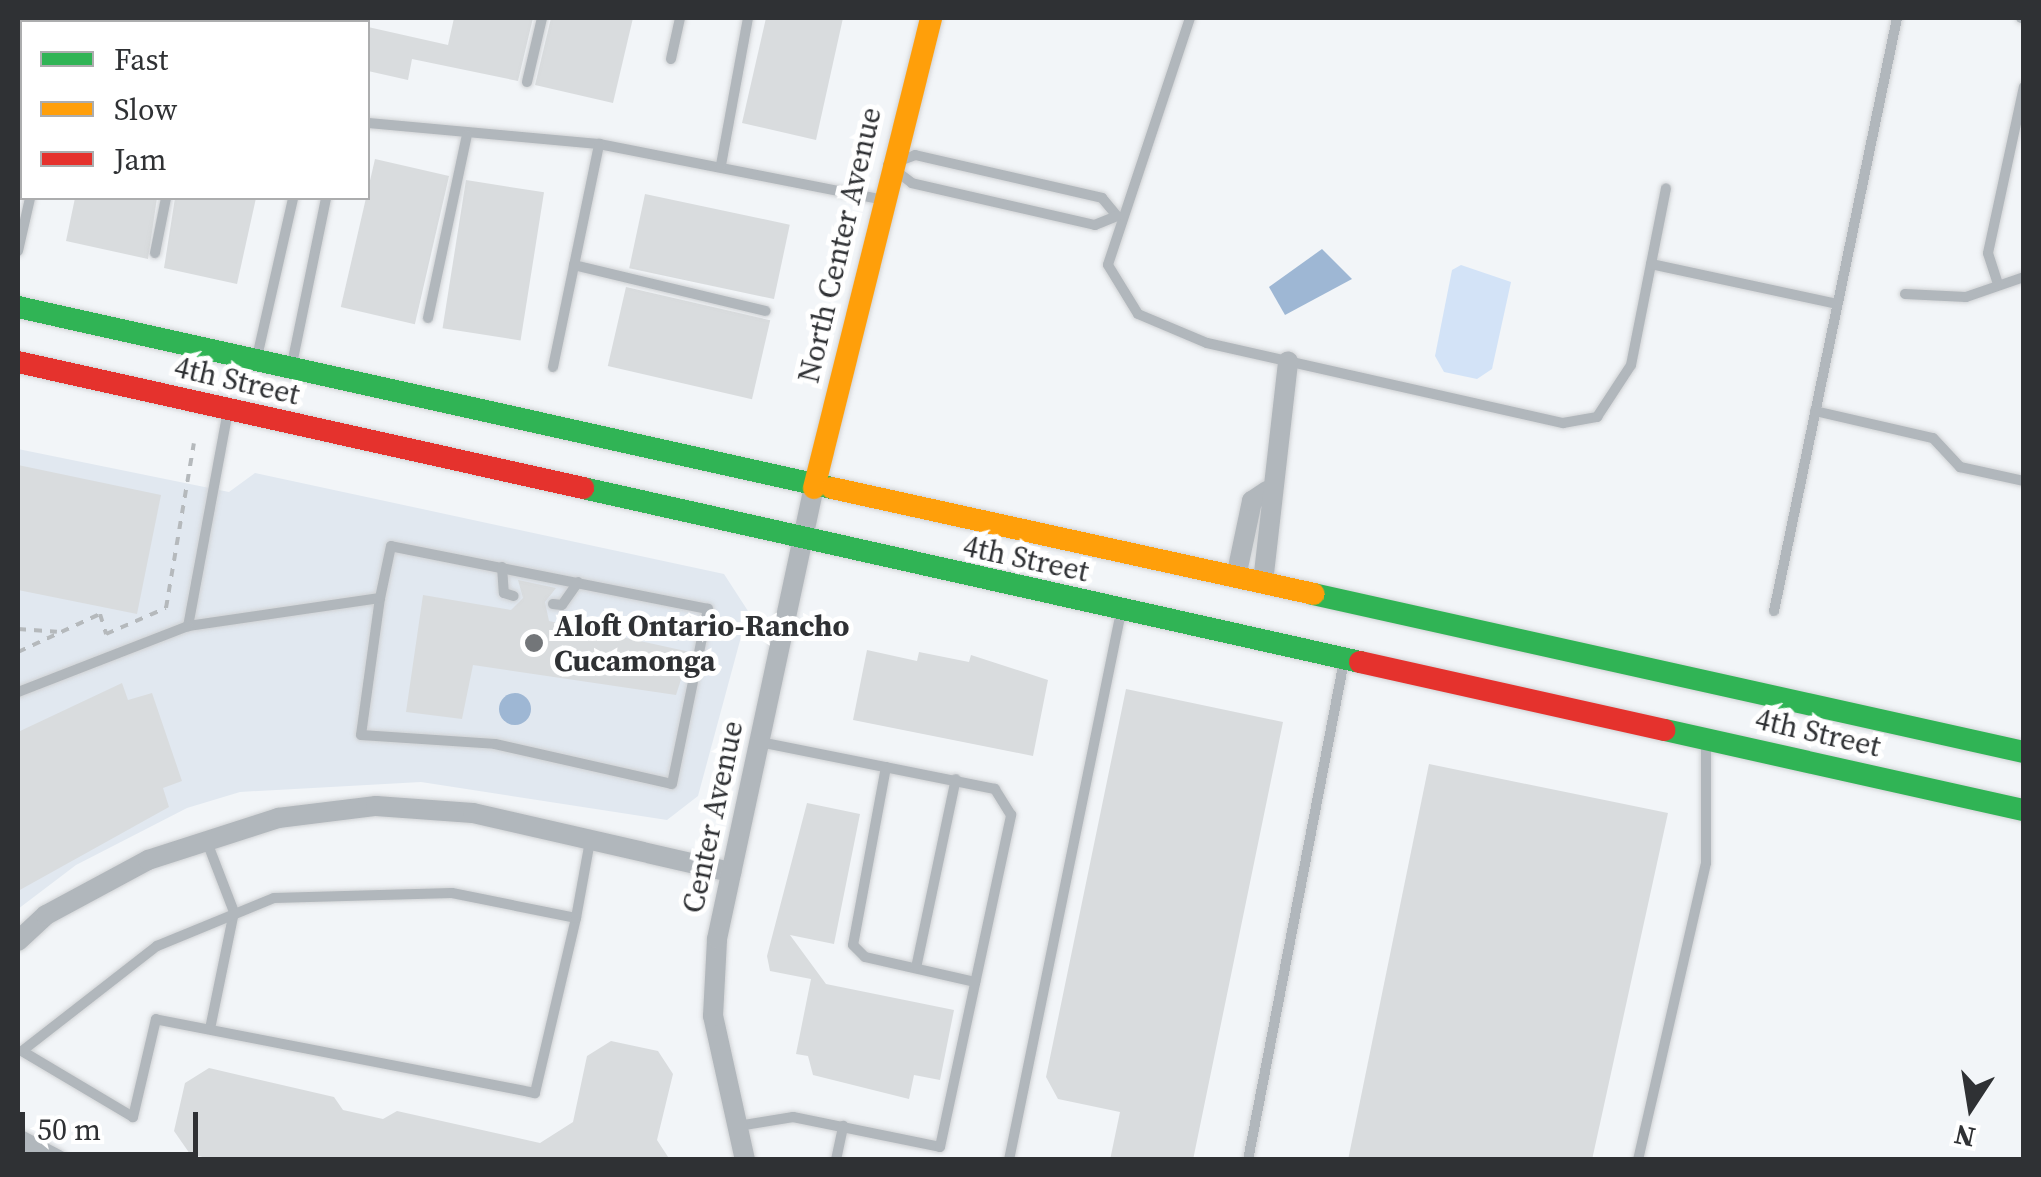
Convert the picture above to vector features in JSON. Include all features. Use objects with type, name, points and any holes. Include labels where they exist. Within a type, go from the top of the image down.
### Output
[{"type":"main road","name":"North Center Avenue","points":[[814,488],[878,198],[931,18]]},
{"type":"main road","name":"4th Street","points":[[18,308],[814,488],[1262,582],[2024,752]]},
{"type":"main road","name":"4th Street","points":[[18,362],[2024,810]]},
{"type":"street","points":[[1262,582],[1278,504],[1267,491],[1288,361]]},
{"type":"street","name":"Center Avenue","points":[[745,1160],[714,1016],[731,872],[814,488]]},
{"type":"street","points":[[1236,577],[1252,500],[1267,491]]},
{"type":"street","points":[[18,942],[46,915],[148,860],[278,818],[376,806],[473,813],[731,872]]},
{"type":"street","points":[[21,1147],[58,1160]]},
{"type":"lane","points":[[527,82],[542,18]]},
{"type":"lane","points":[[671,59],[680,18]]},
{"type":"lane","points":[[721,165],[748,18]]},
{"type":"lane","points":[[1190,18],[1117,216],[1108,265],[1138,314],[1207,343],[1563,423],[1597,416],[1631,365],[1666,188]]},
{"type":"lane","points":[[1774,611],[1896,18]]},
{"type":"lane","points":[[1998,281],[1988,253],[2024,87]]},
{"type":"lane","points":[[370,123],[599,144],[878,198]]},
{"type":"lane","points":[[428,318],[467,135]]},
{"type":"lane","points":[[553,366],[599,144]]},
{"type":"lane","points":[[888,165],[915,155],[1030,178],[1102,198],[1117,216]]},
{"type":"lane","points":[[888,165],[912,184],[1025,204],[1095,225],[1117,216]]},
{"type":"lane","points":[[1025,204],[1030,178]]},
{"type":"lane","points":[[18,251],[30,200]]},
{"type":"lane","points":[[155,253],[166,200]]},
{"type":"lane","points":[[256,362],[293,200]]},
{"type":"lane","points":[[291,370],[326,200]]},
{"type":"lane","points":[[574,264],[766,311]]},
{"type":"lane","points":[[1651,264],[1837,304]]},
{"type":"lane","points":[[1905,294],[1966,298],[1998,281],[2024,277]]},
{"type":"lane","points":[[188,626],[228,410]]},
{"type":"lane","points":[[1815,412],[1933,438],[1960,467],[2024,481]]},
{"type":"lane","points":[[390,546],[578,582],[708,610],[672,784],[495,744],[361,736],[390,546]]},
{"type":"lane","points":[[502,567],[504,593],[514,596]]},
{"type":"lane","points":[[553,604],[578,582]]},
{"type":"lane","points":[[18,692],[188,626],[380,598]]},
{"type":"lane","points":[[1009,1160],[1121,610]]},
{"type":"lane","points":[[1248,1160],[1345,660]]},
{"type":"lane","points":[[1638,1160],[1706,863],[1707,739]]},
{"type":"lane","points":[[738,1126],[793,1117],[940,1148],[1011,802],[956,779],[760,742]]},
{"type":"lane","points":[[886,766],[854,945],[916,968],[975,982]]},
{"type":"lane","points":[[916,968],[956,779]]},
{"type":"lane","points":[[207,841],[234,912],[210,1029]]},
{"type":"lane","points":[[576,918],[503,897],[395,890],[274,898],[157,946],[22,1052],[133,1116],[156,1019],[535,1093],[576,918],[590,841]]},
{"type":"lane","points":[[836,1160],[842,1126]]},
{"type":"path","points":[[18,652],[100,614],[106,634],[166,608],[194,443]]},
{"type":"path","points":[[18,629],[59,633]]},
{"type":"shaded area","points":[[1322,249],[1352,279],[1285,315],[1269,287]]},
{"type":"shaded area","points":[[1461,265],[1511,282],[1492,369],[1477,379],[1444,372],[1435,356],[1452,270]]},
{"type":"shaded area","points":[[18,449],[229,492],[255,473],[724,574],[748,611],[698,796],[667,820],[421,782],[240,792],[187,808],[76,865],[18,909]]},
{"type":"shaded area","points":[[515,693],[526,698],[531,709],[526,720],[515,725],[504,720],[499,709],[504,698]]},
{"type":"building","points":[[454,18],[533,18],[518,81],[412,59],[408,80],[370,71],[370,27],[448,45]]},
{"type":"building","points":[[551,18],[633,18],[613,103],[535,85]]},
{"type":"building","points":[[766,18],[843,18],[816,140],[742,123]]},
{"type":"building","points":[[375,159],[449,176],[415,324],[341,307],[366,200],[370,200]]},
{"type":"building","points":[[466,180],[544,192],[521,341],[443,328]]},
{"type":"building","points":[[645,194],[790,225],[774,299],[629,268]]},
{"type":"building","points":[[75,200],[157,200],[148,259],[66,241]]},
{"type":"building","points":[[175,200],[256,200],[237,284],[164,268]]},
{"type":"building","points":[[626,287],[770,320],[752,399],[608,366]]},
{"type":"building","points":[[18,465],[161,495],[137,614],[18,590]]},
{"type":"building","name":"Aloft Ontario-Rancho Cucamonga","points":[[518,580],[556,588],[545,602],[549,621],[690,652],[676,695],[473,665],[462,719],[406,712],[423,595],[511,610],[523,598]]},
{"type":"building","points":[[867,650],[917,661],[919,652],[969,662],[971,655],[1048,680],[1033,756],[853,720]]},
{"type":"building","points":[[122,683],[128,700],[152,693],[182,781],[163,788],[169,807],[18,891],[18,732]]},
{"type":"building","points":[[1126,689],[1283,722],[1193,1160],[1110,1160],[1120,1112],[1058,1099],[1046,1077]]},
{"type":"building","points":[[1429,764],[1668,813],[1592,1160],[1348,1160]]},
{"type":"building","points":[[807,803],[860,814],[834,944],[790,935],[826,984],[954,1010],[940,1080],[914,1075],[909,1099],[813,1075],[808,1056],[796,1054],[811,979],[770,971],[767,956]]},
{"type":"building","points":[[611,1041],[658,1051],[673,1074],[657,1140],[670,1160],[215,1160],[190,1154],[174,1131],[185,1083],[209,1068],[334,1097],[343,1110],[383,1119],[397,1111],[540,1143],[573,1122],[587,1056]]},
{"type":"traffic: fast","points":[[18,307],[832,488]]},
{"type":"traffic: fast","points":[[583,488],[1360,662]]},
{"type":"traffic: fast","points":[[1313,594],[2024,752]]},
{"type":"traffic: fast","points":[[1665,730],[2024,810]]},
{"type":"traffic: slow","points":[[814,488],[931,18]]},
{"type":"traffic: slow","points":[[832,488],[1313,594]]},
{"type":"traffic: jam","points":[[18,362],[583,488]]},
{"type":"traffic: jam","points":[[1360,662],[1665,730]]},
{"type":"place","name":"Aloft Ontario-Rancho Cucamonga","points":[[534,643]]}]
